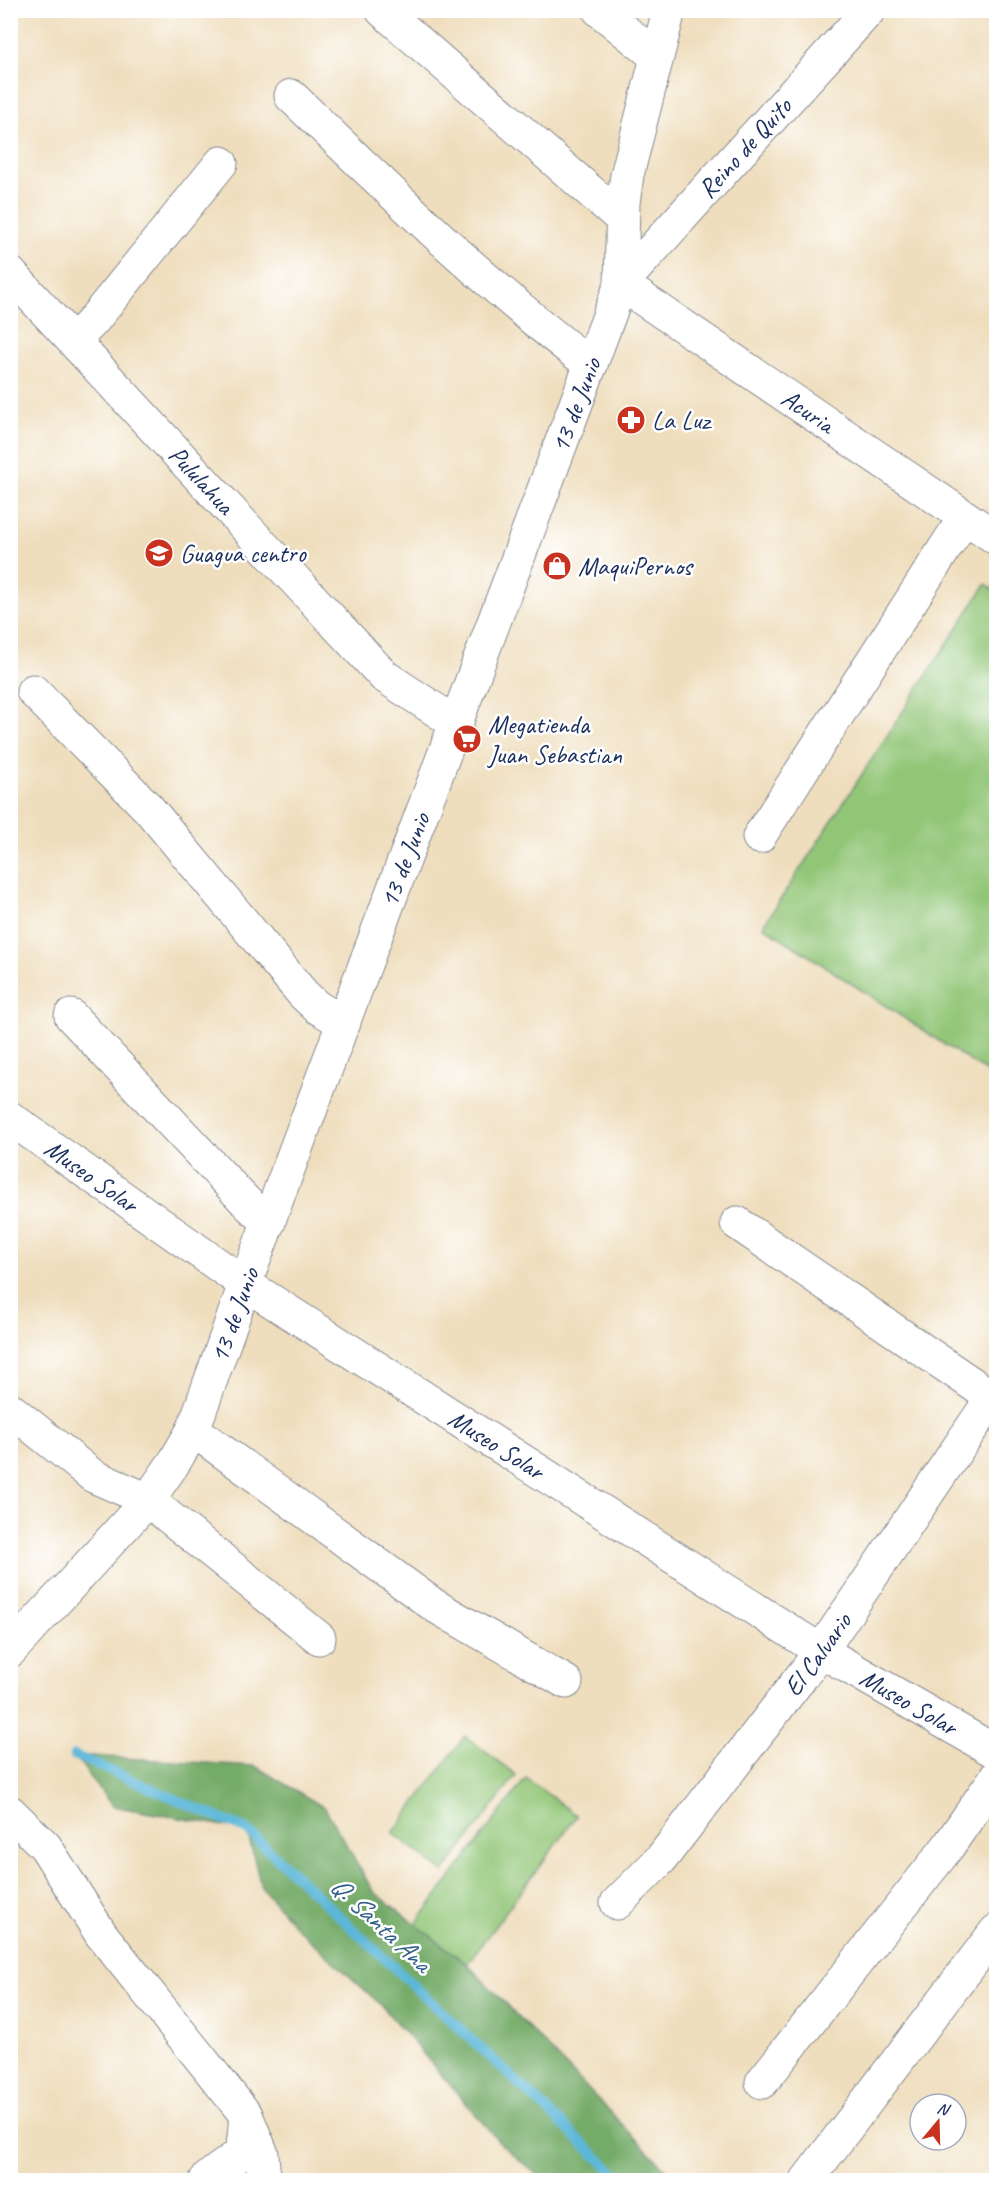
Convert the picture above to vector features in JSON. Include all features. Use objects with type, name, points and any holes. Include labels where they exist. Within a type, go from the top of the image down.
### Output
[{"type":"street","points":[[382,10],[622,219]]},
{"type":"street","points":[[599,10],[657,57]]},
{"type":"street","name":"13 de Junio","points":[[10,1651],[148,1500],[193,1430],[245,1284],[621,284],[622,219],[627,176],[669,10]]},
{"type":"street","name":"Reino de Quito","points":[[621,284],[869,10]]},
{"type":"street","points":[[291,96],[428,226],[548,333],[591,366]]},
{"type":"street","points":[[74,341],[93,322],[222,163]]},
{"type":"street","name":"Pululahua","points":[[10,273],[384,676],[457,724]]},
{"type":"street","name":"Acuria","points":[[621,284],[996,538]]},
{"type":"street","points":[[759,837],[965,517]]},
{"type":"street","points":[[33,691],[148,808],[303,994],[317,1007],[344,1023]]},
{"type":"street","points":[[71,1016],[250,1206],[269,1222]]},
{"type":"street","name":"Museo Solar","points":[[10,1118],[245,1284],[821,1651],[996,1752]]},
{"type":"street","points":[[737,1223],[995,1395]]},
{"type":"street","name":"El Calvario","points":[[617,1903],[661,1859],[821,1651],[995,1395]]},
{"type":"street","points":[[10,1408],[93,1476],[148,1500],[319,1638]]},
{"type":"street","points":[[193,1430],[435,1606],[566,1682]]},
{"type":"street","points":[[762,2082],[947,1848],[996,1777]]},
{"type":"street","points":[[10,1812],[45,1846],[101,1934],[246,2115],[262,2154],[264,2181]]},
{"type":"street","points":[[807,2181],[996,1931]]},
{"type":"street","points":[[206,2181],[217,2169],[237,2156],[241,2148],[246,2115]]},
{"type":"green space","points":[[986,584],[996,591],[996,1078],[763,926]]},
{"type":"green space","points":[[465,1736],[516,1775],[444,1872],[393,1833]]},
{"type":"green space","points":[[74,1755],[255,1766],[325,1808],[373,1891],[467,1964],[676,2180],[543,2180],[502,2145],[381,2005],[298,1929],[261,1887],[247,1830],[112,1806]]},
{"type":"green space","points":[[526,1778],[577,1816],[467,1964],[415,1925]]},
{"type":"waterway","name":"Q. Santa Ana","points":[[74,1755],[247,1830],[622,2180]]},
{"type":"place","name":"La Luz","points":[[631,420]]},
{"type":"place","name":"Guagua centro","points":[[159,553]]},
{"type":"place","name":"MaquiPernos","points":[[557,566]]},
{"type":"place","name":"Megatienda Juan Sebastian","points":[[467,739]]}]
